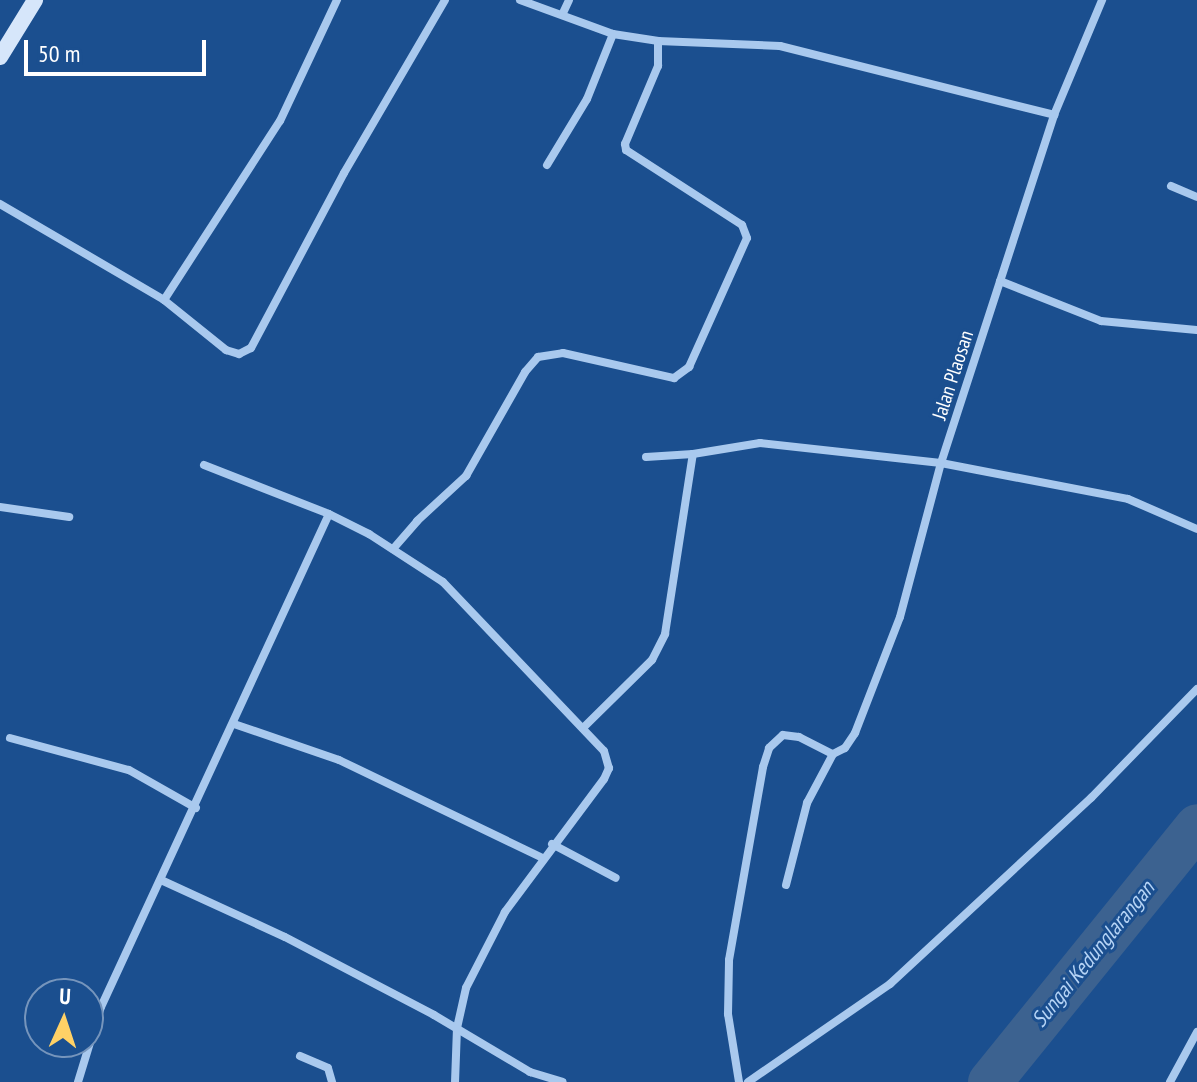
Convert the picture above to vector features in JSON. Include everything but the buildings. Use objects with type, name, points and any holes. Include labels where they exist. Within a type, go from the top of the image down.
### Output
[{"type":"main road","points":[[0,57],[35,0]]},
{"type":"street","points":[[164,300],[280,121],[337,0]]},
{"type":"street","points":[[0,204],[164,300],[226,350],[239,354],[251,348],[344,173],[445,0]]},
{"type":"street","points":[[520,0],[563,13],[613,34],[658,41],[780,46],[1054,115]]},
{"type":"street","points":[[563,13],[569,0]]},
{"type":"street","name":"Jalan Plaosan","points":[[786,885],[807,803],[833,754],[845,748],[855,733],[900,617],[941,463],[1054,115],[1102,0]]},
{"type":"street","points":[[547,165],[587,99],[613,34]]},
{"type":"street","points":[[393,549],[417,521],[466,476],[525,372],[538,357],[563,353],[674,378],[689,367],[747,238],[742,225],[626,150],[625,144],[658,66],[658,41]]},
{"type":"street","points":[[1171,186],[1197,197]]},
{"type":"street","points":[[1000,281],[1101,321],[1197,330]]},
{"type":"street","points":[[646,457],[693,454],[760,443],[941,463],[1128,499],[1197,529]]},
{"type":"street","points":[[583,728],[652,660],[665,634],[693,454]]},
{"type":"street","points":[[204,465],[329,514],[393,549],[443,582],[604,751],[609,768],[604,779],[552,844],[505,912],[466,988],[457,1028],[455,1082]]},
{"type":"street","points":[[0,507],[69,517]]},
{"type":"street","points":[[78,1082],[101,1007],[196,808],[329,514]]},
{"type":"street","points":[[748,1082],[890,984],[1091,798],[1197,689]]},
{"type":"street","points":[[234,724],[339,760],[543,858]]},
{"type":"street","points":[[739,1082],[728,1014],[729,960],[763,767],[769,748],[783,735],[799,737],[833,754]]},
{"type":"street","points":[[10,738],[129,770],[196,808]]},
{"type":"street","points":[[552,844],[616,878]]},
{"type":"street","points":[[161,880],[285,937],[457,1028],[530,1072],[562,1082]]},
{"type":"street","points":[[1170,1082],[1197,1032]]},
{"type":"street","points":[[300,1056],[328,1068],[332,1082]]},
{"type":"waterway","name":"Sungai Kedunglarangan","points":[[990,1082],[1197,826]]}]
